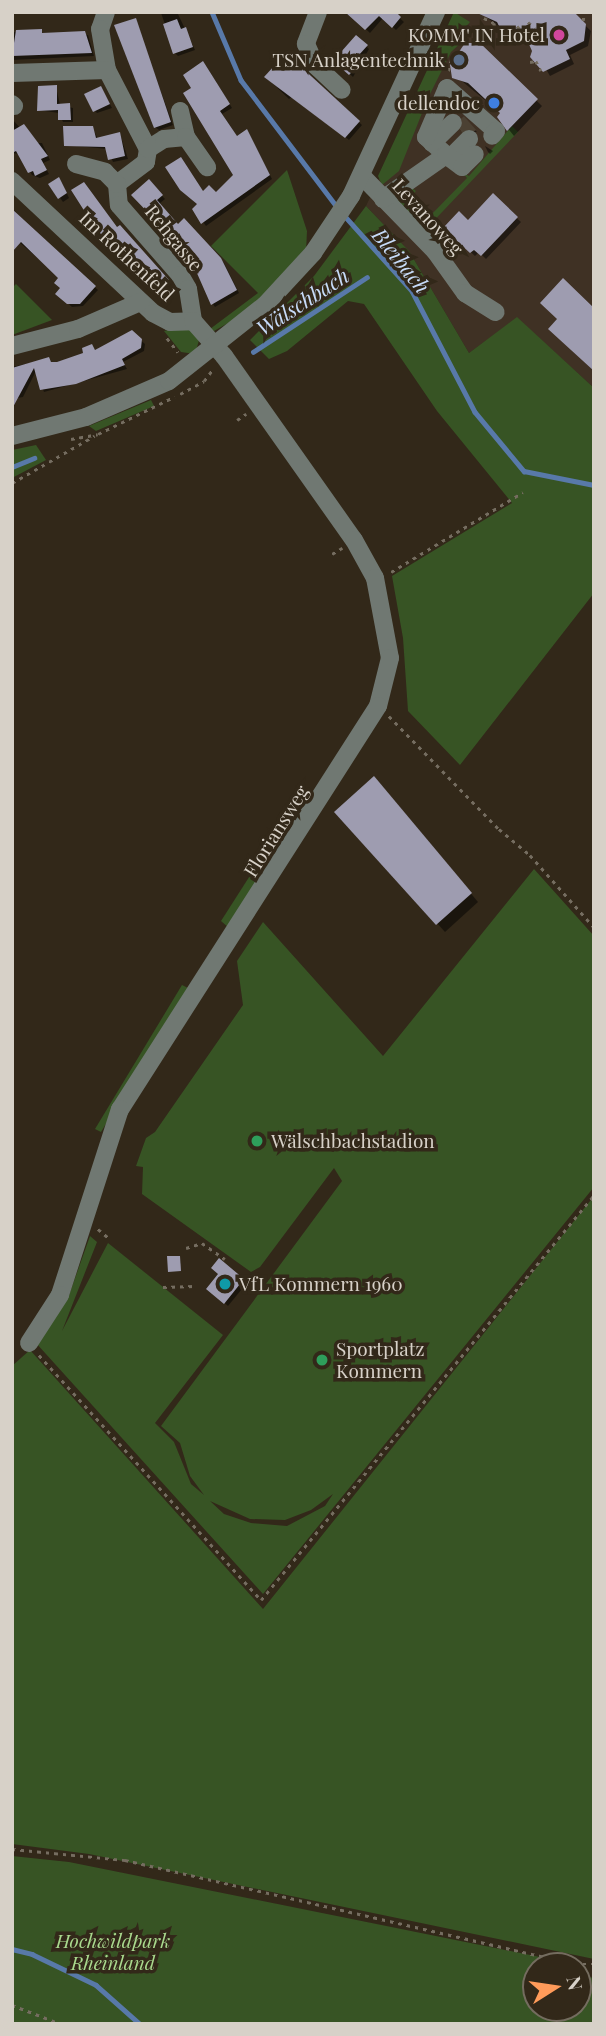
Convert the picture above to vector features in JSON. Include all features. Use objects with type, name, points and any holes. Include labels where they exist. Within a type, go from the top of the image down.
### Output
[{"type":"street","points":[[76,164],[105,172],[117,184],[146,162],[148,149],[107,70],[100,29],[106,12]]},
{"type":"street","points":[[318,12],[306,44],[316,66],[342,90]]},
{"type":"street","points":[[12,436],[57,426],[123,403],[217,347],[273,297],[333,225],[351,196],[436,12]]},
{"type":"street","points":[[12,73],[107,70]]},
{"type":"street","points":[[180,111],[186,137],[207,167]]},
{"type":"street","points":[[383,199],[469,122]]},
{"type":"street","points":[[440,148],[469,122]]},
{"type":"street","points":[[440,148],[462,167],[469,122]]},
{"type":"street","points":[[148,149],[164,139],[186,137]]},
{"type":"street","name":"Levanoweg","points":[[362,176],[435,251],[465,293],[495,312]]},
{"type":"street","name":"Im Rothenfeld","points":[[12,181],[159,317],[193,321]]},
{"type":"street","name":"Rehgasse","points":[[117,184],[119,205],[163,252],[188,289],[193,321]]},
{"type":"street","points":[[12,346],[78,329],[140,302]]},
{"type":"street","points":[[193,321],[217,347]]},
{"type":"street","name":"Floriansweg","points":[[29,1343],[60,1295],[120,1109],[378,706],[390,658],[375,578],[354,540],[217,347]]},
{"type":"path","points":[[583,21],[584,12]]},
{"type":"path","points":[[484,18],[494,23],[496,32]]},
{"type":"path","points":[[528,22],[535,28]]},
{"type":"path","points":[[517,26],[524,33]]},
{"type":"path","points":[[456,59],[452,56],[447,65],[469,122]]},
{"type":"path","points":[[530,62],[536,61],[541,71]]},
{"type":"path","points":[[159,317],[160,330],[180,354],[190,353],[208,376]]},
{"type":"path","points":[[12,484],[97,434]]},
{"type":"path","points":[[386,575],[523,492]]},
{"type":"path","points":[[378,706],[530,855],[594,927]]},
{"type":"path","points":[[29,1343],[261,1600],[594,1195]]},
{"type":"path","points":[[186,1248],[202,1243],[225,1259]]},
{"type":"path","points":[[163,1287],[195,1286]]},
{"type":"path","points":[[12,1849],[125,1860],[560,1961],[594,1964]]},
{"type":"path","points":[[12,2005],[61,2024]]},
{"type":"shaded area","points":[[458,12],[594,12],[594,388],[517,318],[469,353],[409,251],[366,206]]},
{"type":"green space","points":[[454,12],[470,22],[458,36],[463,41],[451,52],[428,98],[399,171],[382,185],[378,176]]},
{"type":"green space","points":[[512,126],[518,132],[426,229],[398,201],[411,187],[416,191],[408,200],[427,219],[467,178],[462,172],[469,176]]},
{"type":"green space","points":[[287,170],[307,231],[306,252],[251,310],[214,331],[210,329],[258,293],[211,246]]},
{"type":"green space","points":[[366,206],[409,251],[469,353],[517,317],[594,388],[594,593],[460,765],[408,711],[403,638],[392,576],[512,503],[437,411],[364,304],[348,301],[287,351],[269,359],[250,340],[314,276]]},
{"type":"green space","points":[[16,284],[52,320],[12,335],[12,288]]},
{"type":"green space","points":[[187,325],[200,337],[195,354],[181,352],[164,331]]},
{"type":"green space","points":[[151,400],[154,406],[96,431],[89,426]]},
{"type":"green space","points":[[36,445],[46,460],[12,478],[12,450]]},
{"type":"green space","points":[[258,863],[265,872],[229,928],[221,921]]},
{"type":"green space","points":[[534,869],[594,936],[594,1187],[263,1594],[36,1343],[68,1298],[90,1236],[97,1242],[62,1331],[108,1243],[223,1335],[155,1423],[174,1442],[191,1484],[204,1495],[190,1476],[180,1443],[161,1426],[342,1181],[334,1168],[260,1267],[251,1272],[142,1194],[143,1167],[136,1166],[146,1138],[155,1132],[243,1005],[237,961],[263,922],[383,1056]],"holes":[[[333,1494],[325,1506],[287,1526],[251,1523],[224,1514],[210,1501],[250,1519],[285,1520],[311,1510]]]},
{"type":"green space","points":[[182,985],[188,988],[101,1132],[95,1129]]},
{"type":"green space","points":[[594,1196],[594,1959],[592,1952],[560,1952],[89,1854],[12,1844],[12,1366],[30,1350],[263,1609]]},
{"type":"green space","name":"Hochwildpark Rheinland","points":[[12,1856],[69,1862],[522,1953],[522,2022],[592,2022],[594,1978],[594,2024],[12,2024]]},
{"type":"building","points":[[345,12],[396,12],[401,17],[392,28],[379,16],[365,30]]},
{"type":"building","points":[[475,12],[574,12],[586,24],[584,41],[566,50],[570,59],[543,72],[530,57],[532,51],[524,33],[506,26],[500,28],[497,22]]},
{"type":"building","points":[[136,18],[171,122],[154,128],[114,25]]},
{"type":"building","points":[[177,19],[181,29],[186,27],[193,47],[173,54],[163,24]]},
{"type":"building","points":[[42,29],[42,33],[85,31],[92,53],[12,56],[16,30]]},
{"type":"building","points":[[356,35],[368,45],[358,56],[363,60],[349,75],[333,61]]},
{"type":"building","points":[[465,43],[480,43],[538,99],[507,131],[497,117],[500,113],[468,83],[452,78],[450,65]]},
{"type":"building","points":[[286,53],[360,121],[345,138],[264,77]]},
{"type":"building","points":[[203,61],[230,104],[220,111],[237,136],[247,129],[270,175],[201,224],[192,209],[197,204],[180,190],[165,167],[181,157],[203,191],[209,185],[216,192],[233,175],[183,93],[191,88],[183,75]]},
{"type":"building","points":[[57,85],[57,104],[70,103],[71,120],[58,120],[58,110],[37,111],[38,86]]},
{"type":"building","points":[[101,86],[110,104],[93,112],[84,94]]},
{"type":"building","points":[[24,124],[48,156],[41,159],[47,170],[35,176],[33,171],[28,173],[16,151],[12,153],[12,131]]},
{"type":"building","points":[[63,126],[93,126],[96,138],[120,132],[125,156],[108,160],[105,147],[64,146]]},
{"type":"building","points":[[59,177],[67,193],[58,199],[48,184]]},
{"type":"building","points":[[149,179],[163,195],[157,200],[178,224],[184,218],[221,258],[237,290],[211,305],[189,255],[131,195]]},
{"type":"building","points":[[84,182],[117,227],[120,225],[169,280],[156,292],[126,265],[92,223],[71,190]]},
{"type":"building","points":[[493,193],[518,217],[481,256],[474,250],[470,253],[443,228],[459,211],[468,220]]},
{"type":"building","points":[[12,209],[96,286],[80,304],[67,304],[55,294],[60,288],[54,283],[58,278],[21,242],[12,252]]},
{"type":"building","points":[[563,278],[594,308],[594,371],[548,329],[557,319],[540,303]]},
{"type":"building","points":[[132,330],[142,339],[141,348],[122,359],[125,365],[76,384],[40,390],[34,368],[12,409],[12,368],[49,357],[51,362],[57,362],[83,353],[82,348],[92,344],[95,350]]},
{"type":"building","points":[[374,776],[472,893],[436,925],[334,812]]},
{"type":"building","points":[[167,1256],[180,1256],[181,1271],[168,1272]]},
{"type":"building","name":"VfL Kommern 1960","points":[[219,1258],[244,1279],[224,1304],[206,1289],[218,1274],[211,1268]]},
{"type":"waterway","name":"Bleibach","points":[[212,12],[241,80],[337,207]]},
{"type":"waterway","name":"Bleibach","points":[[343,214],[412,291],[475,412],[524,471],[594,485]]},
{"type":"waterway","name":"Wälschbach","points":[[253,352],[367,277]]},
{"type":"waterway","name":"Wälschbach","points":[[12,467],[34,458]]},
{"type":"waterway","points":[[12,1949],[32,1954],[96,1985],[140,2024]]},
{"type":"tunnel","points":[[461,131],[470,123]]},
{"type":"place","name":"KOMM' IN Hotel","points":[[559,35]]},
{"type":"place","name":"TSN Anlagentechnik","points":[[459,60]]},
{"type":"place","name":"dellendoc","points":[[494,103]]},
{"type":"place","name":"Wälschbachstadion","points":[[257,1141]]},
{"type":"place","name":"VfL Kommern 1960","points":[[225,1284]]},
{"type":"place","name":"Sportplatz Kommern","points":[[322,1360]]}]
